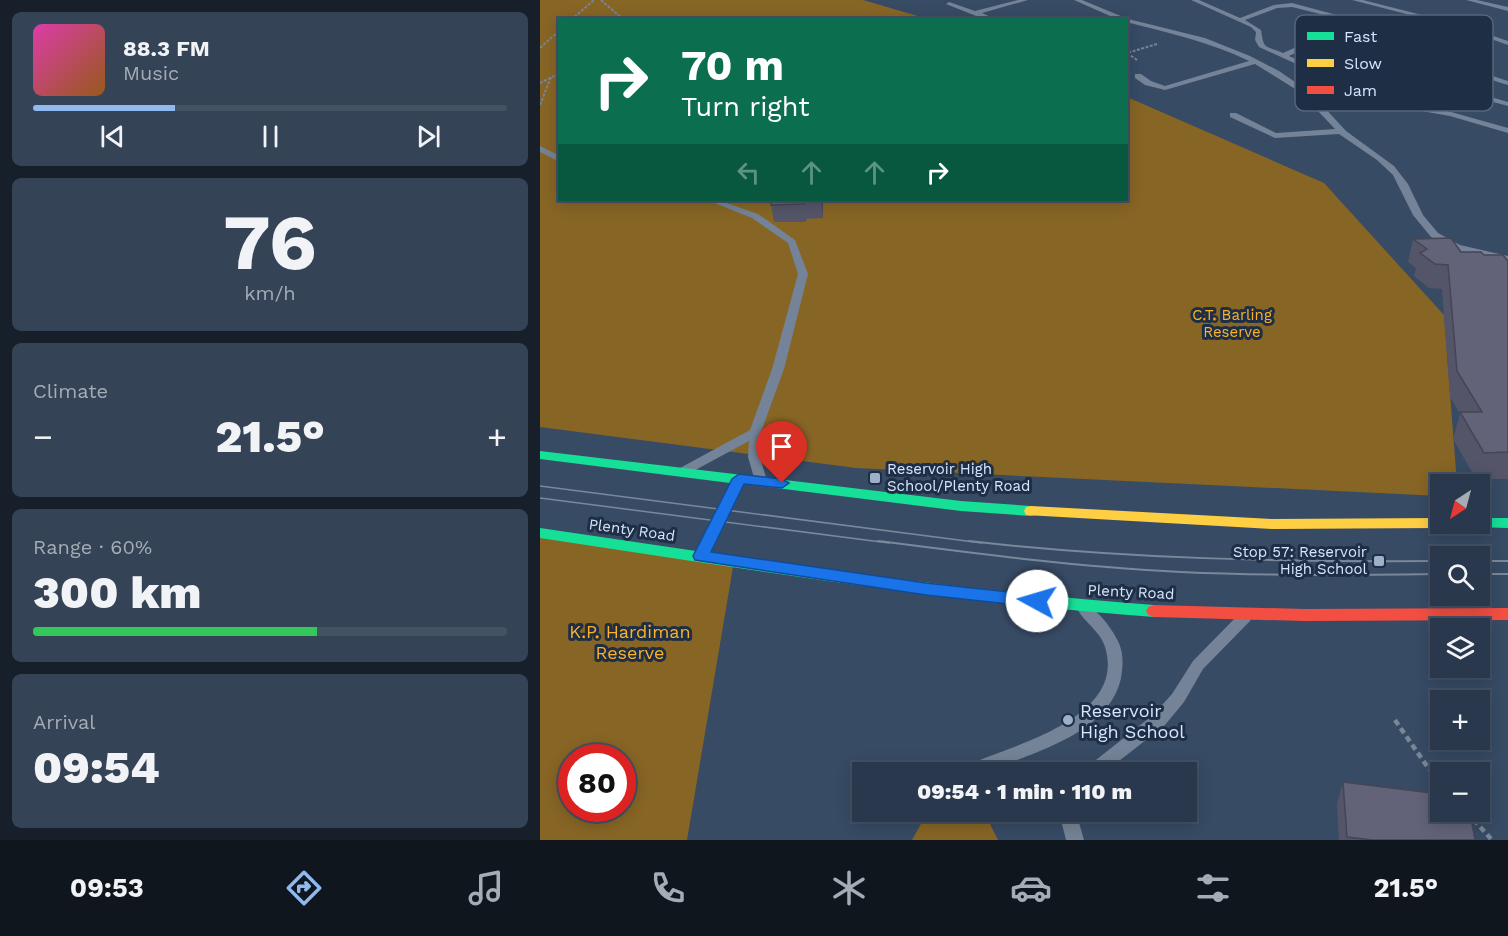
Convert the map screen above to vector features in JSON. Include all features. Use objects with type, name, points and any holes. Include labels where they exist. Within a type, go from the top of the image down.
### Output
[{"type":"highway","points":[[540,455],[961,506],[1272,524],[1430,523]]},
{"type":"highway","points":[[701,556],[739,479]]},
{"type":"highway","points":[[1490,523],[1508,523]]},
{"type":"highway","name":"Plenty Road","points":[[540,533],[926,589],[1081,606],[1285,616],[1508,614]]},
{"type":"lane","points":[[976,13],[1025,0]]},
{"type":"lane","points":[[1077,0],[1121,18]]},
{"type":"lane","points":[[1194,0],[1240,20],[1258,31],[1261,46],[1295,62]]},
{"type":"lane","points":[[1355,0],[1415,15]]},
{"type":"lane","points":[[1469,0],[1508,9]]},
{"type":"lane","points":[[1094,7],[1105,1]]},
{"type":"lane","points":[[948,4],[989,18]]},
{"type":"lane","points":[[1240,20],[1276,6],[1292,5],[1331,15]]},
{"type":"lane","points":[[1128,21],[1174,37],[1210,43],[1254,62],[1295,87]]},
{"type":"lane","points":[[1128,29],[1144,26]]},
{"type":"lane","points":[[1493,38],[1508,43]]},
{"type":"lane","points":[[1282,56],[1295,50]]},
{"type":"lane","points":[[1138,76],[1148,83],[1165,88],[1254,62]]},
{"type":"lane","points":[[1493,79],[1508,83]]},
{"type":"lane","points":[[1165,88],[1170,96]]},
{"type":"lane","points":[[1493,100],[1508,104]]},
{"type":"lane","points":[[1322,111],[1341,131],[1392,168],[1406,188],[1418,216],[1439,240],[1473,253],[1508,259]]},
{"type":"lane","points":[[1434,111],[1508,131]]},
{"type":"lane","points":[[1233,115],[1275,136],[1341,131]]},
{"type":"lane","points":[[540,148],[558,159]]},
{"type":"lane","points":[[714,201],[755,216],[792,242],[803,274],[778,369],[755,432],[754,457],[761,481]]},
{"type":"lane","points":[[684,471],[755,432]]},
{"type":"lane","points":[[993,762],[1078,724],[1093,713],[1110,691],[1115,667],[1111,643],[1081,606]]},
{"type":"lane","points":[[1106,762],[1159,720],[1178,698],[1198,665],[1248,614]]},
{"type":"lane","points":[[1070,822],[1074,840]]},
{"type":"path","points":[[573,18],[594,0]]},
{"type":"path","points":[[601,0],[622,18]]},
{"type":"path","points":[[540,48],[558,32]]},
{"type":"path","points":[[1128,53],[1161,43]]},
{"type":"path","points":[[1128,56],[1141,63],[1138,76]]},
{"type":"path","points":[[540,83],[558,74]]},
{"type":"path","points":[[540,105],[551,77]]},
{"type":"path","points":[[1395,720],[1430,771]]},
{"type":"path","points":[[1476,822],[1492,840]]},
{"type":"green space","name":"C.T. Barling Reserve","points":[[540,0],[863,0],[925,18],[558,18],[558,201],[1128,201],[1128,97],[1324,183],[1444,315],[1456,474],[1430,474],[1430,496],[856,468],[540,427]]},
{"type":"green space","name":"K.P. Hardiman Reserve","points":[[540,534],[734,561],[687,840],[540,840]]},
{"type":"green space","points":[[922,822],[989,822],[998,840],[912,840]]},
{"type":"building","points":[[772,201],[804,201],[804,204],[771,205]]},
{"type":"building","points":[[1451,238],[1461,252],[1503,255],[1508,260],[1508,452],[1484,453],[1460,412],[1482,412],[1457,371],[1448,265],[1435,264],[1420,253],[1427,249],[1413,239]]},
{"type":"building","points":[[1343,782],[1430,793],[1430,822],[1472,822],[1475,840],[1372,840],[1347,837]]},
{"type":"tram line","points":[[540,486],[982,543]]},
{"type":"tram line","points":[[540,498],[889,543]]},
{"type":"tram line","points":[[878,541],[1029,560],[1143,570],[1278,575],[1430,574]]},
{"type":"tram line","points":[[969,541],[1145,556],[1322,561],[1430,561]]},
{"type":"tram line","points":[[1490,561],[1508,561]]},
{"type":"tram line","points":[[1490,574],[1508,574]]},
{"type":"traffic: fast","points":[[540,455],[961,506],[1031,511]]},
{"type":"traffic: fast","points":[[701,557],[739,479]]},
{"type":"traffic: fast","points":[[1490,523],[1508,523]]},
{"type":"traffic: fast","points":[[540,533],[923,589],[1154,611]]},
{"type":"traffic: slow","points":[[1031,511],[1272,524],[1430,523]]},
{"type":"traffic: jam","points":[[1154,611],[1305,615],[1508,614]]},
{"type":"place","name":"Reservoir High School/Plenty Road","points":[[875,478]]},
{"type":"place","name":"Stop 57: Reservoir High School","points":[[1379,561]]},
{"type":"place","name":"Reservoir High School","points":[[1068,720]]},
{"type":"route","points":[[782,483],[739,479],[701,556],[926,589],[1037,601]]}]
